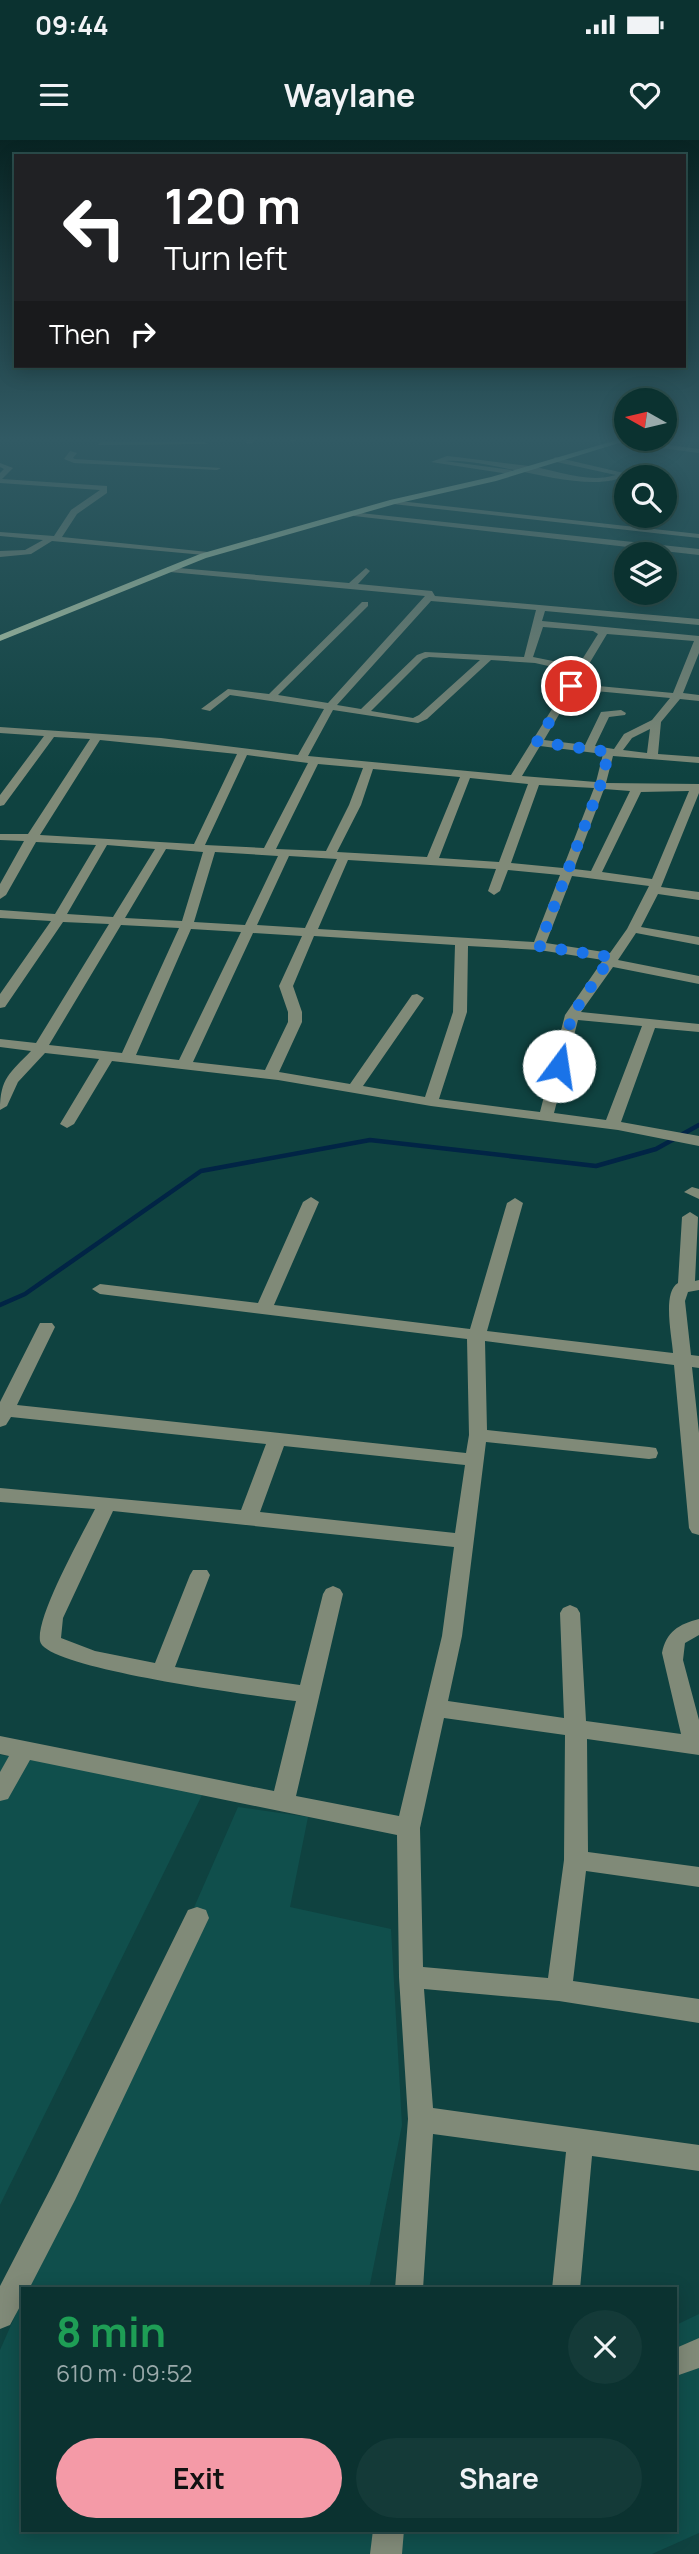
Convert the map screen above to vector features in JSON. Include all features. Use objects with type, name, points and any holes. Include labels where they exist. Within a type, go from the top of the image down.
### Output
[{"type":"main road","points":[[0,631],[204,552]]},
{"type":"main road","points":[[0,638],[170,569],[220,552]]},
{"type":"street","points":[[0,554],[29,552]]},
{"type":"street","points":[[170,569],[432,594],[330,708],[301,759]]},
{"type":"street","points":[[350,587],[366,571]]},
{"type":"street","points":[[429,598],[699,622]]},
{"type":"street","points":[[271,697],[365,604]]},
{"type":"street","points":[[528,659],[541,608]]},
{"type":"street","points":[[539,624],[699,640],[677,696],[656,722],[628,736],[613,753],[539,946]]},
{"type":"street","points":[[516,777],[602,631]]},
{"type":"street","points":[[363,713],[424,655],[528,659],[581,670]]},
{"type":"street","points":[[206,709],[228,692],[400,720],[418,720],[489,657]]},
{"type":"street","points":[[571,686],[699,698]]},
{"type":"street","points":[[588,749],[605,714],[621,713]]},
{"type":"street","points":[[652,757],[656,722]]},
{"type":"street","points":[[0,730],[160,741],[301,759],[516,777],[535,781],[636,788],[697,787],[656,887],[633,929],[572,1015],[546,1116]]},
{"type":"street","points":[[0,803],[4,790],[51,734]]},
{"type":"street","points":[[0,895],[33,836],[97,737]]},
{"type":"street","points":[[537,742],[613,753],[699,760]]},
{"type":"street","points":[[127,1058],[186,927],[204,848],[243,752]]},
{"type":"street","points":[[268,852],[314,760]]},
{"type":"street","points":[[270,1075],[295,1021],[286,986],[369,765]]},
{"type":"street","points":[[432,860],[467,773]]},
{"type":"street","points":[[494,891],[535,781]]},
{"type":"street","points":[[595,874],[636,788]]},
{"type":"street","points":[[0,837],[33,836],[162,847],[432,860],[568,871],[595,874],[699,897]]},
{"type":"street","points":[[0,1004],[59,918],[103,842]]},
{"type":"street","points":[[0,1106],[11,1080],[41,1048],[162,847]]},
{"type":"street","points":[[184,1065],[285,853]]},
{"type":"street","points":[[0,914],[539,946],[699,980]]},
{"type":"street","points":[[633,929],[699,941]]},
{"type":"street","points":[[431,1102],[460,1012],[462,942]]},
{"type":"street","points":[[354,1087],[417,998]]},
{"type":"street","points":[[572,1015],[699,1028]]},
{"type":"street","points":[[615,1126],[650,1023]]},
{"type":"street","points":[[0,1043],[270,1075],[431,1102],[615,1126],[699,1141]]},
{"type":"street","points":[[67,1124],[108,1056]]},
{"type":"street","points":[[264,1309],[311,1202]]},
{"type":"street","points":[[409,2287],[421,2119],[411,1976],[408,1828],[452,1636],[462,1541],[478,1435],[476,1337],[515,1203]]},
{"type":"street","points":[[690,1217],[693,1285],[680,1288],[677,1301],[690,1361],[699,1528]]},
{"type":"street","points":[[100,1289],[690,1361]]},
{"type":"street","points":[[46,1327],[3,1415],[278,1438],[474,1460]]},
{"type":"street","points":[[478,1435],[649,1453]]},
{"type":"street","points":[[248,1518],[278,1438]]},
{"type":"street","points":[[0,1495],[107,1503],[462,1541]]},
{"type":"street","points":[[107,1503],[53,1618],[50,1642],[67,1652],[162,1672],[310,1695]]},
{"type":"street","points":[[162,1672],[200,1575]]},
{"type":"street","points":[[283,1802],[332,1594]]},
{"type":"street","points":[[559,1990],[576,1860],[576,1730],[569,1613]]},
{"type":"street","points":[[436,1708],[697,1746],[672,1660],[672,1647],[684,1631],[699,1627]]},
{"type":"street","points":[[0,1745],[228,1794],[283,1802],[408,1828]]},
{"type":"street","points":[[0,1791],[24,1750]]},
{"type":"street","points":[[576,1860],[699,1877]]},
{"type":"street","points":[[0,2315],[65,2190],[197,1918]]},
{"type":"street","points":[[411,1976],[559,1990],[699,2011]]},
{"type":"street","points":[[421,2119],[699,2158]]},
{"type":"street","points":[[566,2287],[580,2141]]},
{"type":"street","points":[[677,2362],[699,2353]]},
{"type":"street","points":[[386,2554],[389,2532]]},
{"type":"shaded area","points":[[0,1755],[208,1783],[0,2205]]},
{"type":"shaded area","points":[[238,1807],[308,1817],[290,1907],[391,1929],[402,2125],[369,2287],[28,2287]]},
{"type":"shaded area","points":[[21,2303],[21,2532],[677,2532],[677,2325],[699,2314],[699,2533],[652,2554],[0,2554],[0,2350]]},
{"type":"waterway","points":[[681,1135],[699,1125]]},
{"type":"waterway","points":[[0,1305],[25,1294],[201,1171],[370,1140],[596,1166],[656,1149],[674,1139]]},
{"type":"route","points":[[559,1066],[572,1015],[611,957],[539,946],[600,786],[609,752],[537,742],[571,686]]}]
